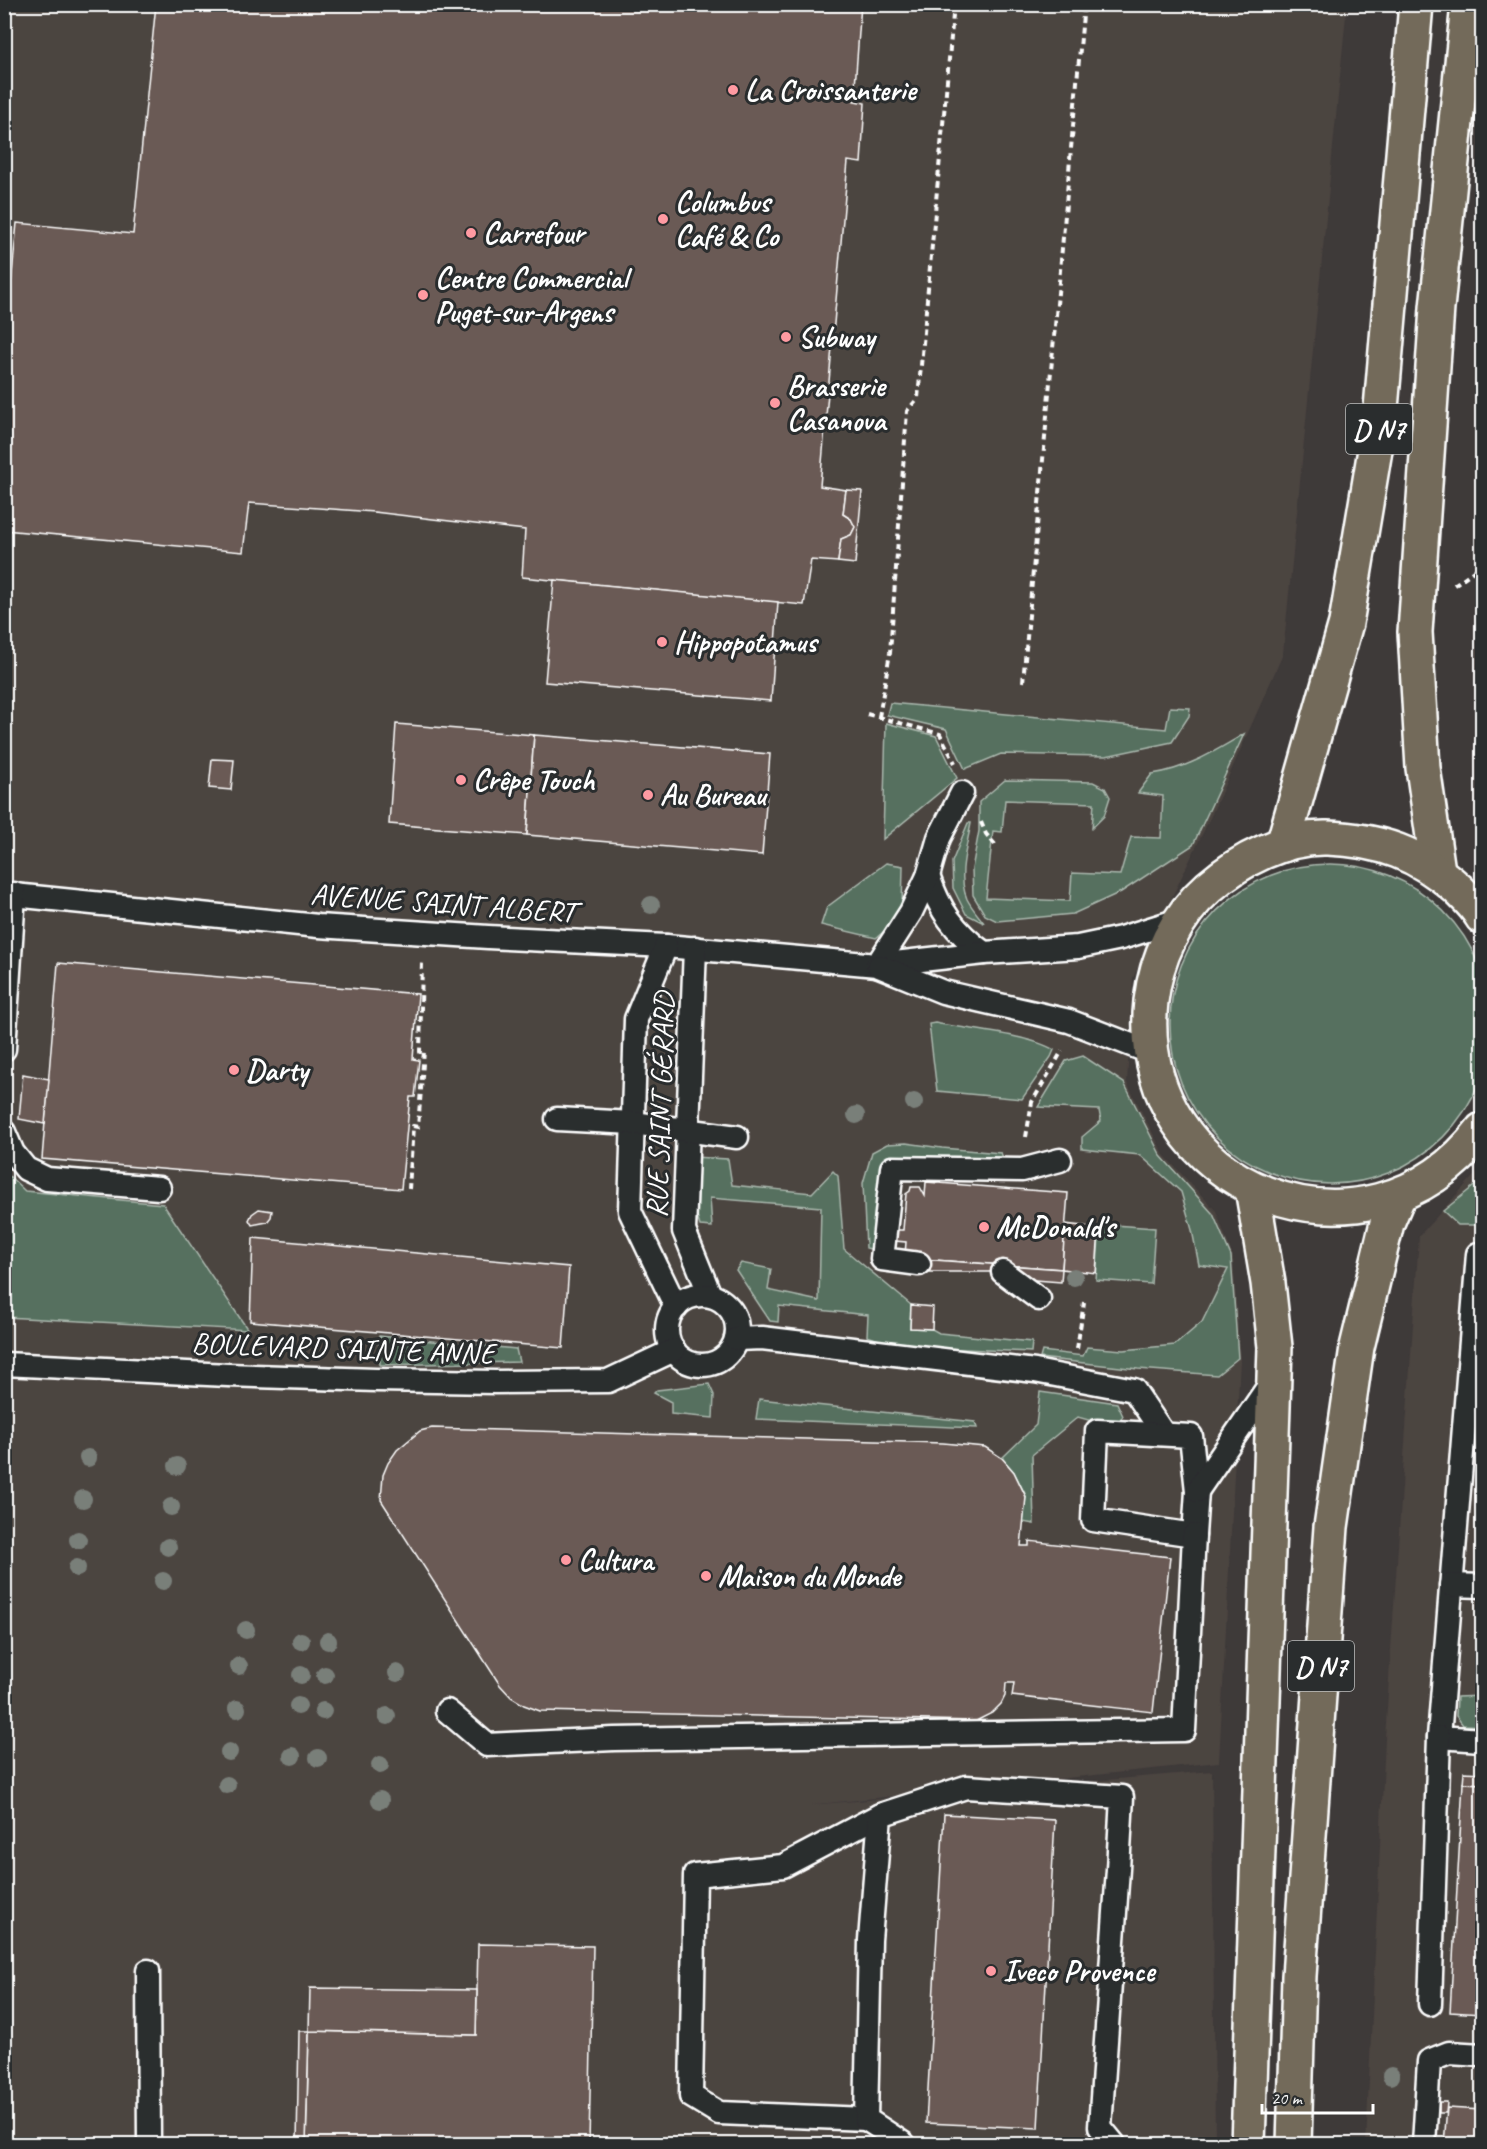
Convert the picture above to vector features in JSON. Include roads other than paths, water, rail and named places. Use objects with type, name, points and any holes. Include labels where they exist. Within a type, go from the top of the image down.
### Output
[{"type":"main road","name":"D N7","points":[[1283,845],[1346,623],[1380,420],[1416,4]]},
{"type":"main road","name":"D N7","points":[[1438,871],[1423,768],[1415,632],[1437,308],[1468,4]]},
{"type":"main road","points":[[1482,917],[1476,906],[1438,871],[1403,852],[1364,840],[1323,838],[1283,845],[1252,856],[1225,873],[1200,895],[1179,920],[1164,951],[1153,984],[1149,1018],[1152,1053],[1159,1081],[1170,1108],[1186,1132],[1205,1155],[1227,1173],[1252,1188],[1280,1199],[1310,1206],[1340,1207],[1360,1205],[1399,1195],[1425,1183],[1448,1167],[1469,1148],[1482,1130]]},
{"type":"main road","name":"D N7","points":[[1248,2145],[1275,1347],[1268,1283],[1252,1188]]},
{"type":"main road","name":"D N7","points":[[1294,2145],[1299,1976],[1331,1527],[1357,1347],[1387,1223],[1399,1195]]},
{"type":"lane","points":[[877,965],[910,912],[928,876],[939,838],[962,793]]},
{"type":"lane","points":[[928,876],[938,902],[952,924],[964,938],[984,953]]},
{"type":"lane","points":[[4,1049],[9,894]]},
{"type":"lane","name":"AVENUE SAINT ALBERT","points":[[9,894],[318,926],[695,948],[877,965],[984,953],[1078,947],[1121,938],[1179,920]]},
{"type":"lane","name":"RUE SAINT GÉRARD","points":[[666,946],[636,1018],[630,1211],[676,1307]]},
{"type":"lane","name":"RUE SAINT GÉRARD","points":[[695,948],[684,1231],[710,1295]]},
{"type":"lane","name":"AVENUE SAINT ALBERT","points":[[877,965],[943,992],[1069,1021],[1152,1053]]},
{"type":"lane","points":[[557,1119],[633,1123],[737,1137]]},
{"type":"lane","points":[[4,1132],[13,1153],[26,1169],[46,1179],[159,1188]]},
{"type":"lane","points":[[919,1264],[882,1259],[892,1168],[1022,1170],[1060,1160]]},
{"type":"lane","points":[[1430,2004],[1439,1737],[1478,1254],[1482,1254]]},
{"type":"lane","points":[[1003,1272],[1039,1299]]},
{"type":"lane","points":[[710,1295],[729,1307],[735,1317],[736,1339],[731,1349],[714,1363],[703,1365],[682,1358],[674,1350],[669,1339],[668,1328],[670,1316],[676,1307],[692,1296],[710,1295]]},
{"type":"lane","points":[[736,1339],[762,1338],[1035,1371],[1134,1390],[1162,1433]]},
{"type":"lane","name":"BOULEVARD SAINTE ANNE","points":[[4,1364],[228,1376],[495,1383],[608,1381],[674,1350]]},
{"type":"lane","points":[[1197,1491],[1274,1379]]},
{"type":"lane","points":[[447,1711],[488,1745],[614,1739],[1184,1730],[1197,1491],[1191,1436],[1097,1431],[1094,1520],[1194,1535]]},
{"type":"lane","points":[[1451,1585],[1482,1586]]},
{"type":"lane","points":[[1439,1737],[1482,1740]]},
{"type":"lane","points":[[904,2145],[866,2119],[719,2113],[691,2096],[695,1875],[783,1866],[879,1815],[966,1787],[1122,1797],[1100,2127],[1114,2145]]},
{"type":"lane","points":[[866,2119],[870,1940],[879,1815]]},
{"type":"lane","points":[[148,1971],[148,2145]]},
{"type":"lane","points":[[1424,2145],[1429,2061],[1449,2053],[1482,2055]]},
{"type":"place","name":"La Croissanterie","points":[[733,90]]},
{"type":"place","name":"Columbus Café & Co","points":[[663,219]]},
{"type":"place","name":"Carrefour","points":[[471,233]]},
{"type":"place","name":"Centre Commercial Puget-sur-Argens","points":[[423,295]]},
{"type":"place","name":"Subway","points":[[786,337]]},
{"type":"place","name":"Brasserie Casanova","points":[[775,403]]},
{"type":"place","name":"Hippopotamus","points":[[662,642]]},
{"type":"place","name":"Crêpe Touch","points":[[461,780]]},
{"type":"place","name":"Au Bureau","points":[[648,795]]},
{"type":"place","name":"Darty","points":[[234,1070]]},
{"type":"place","name":"McDonald's","points":[[984,1227]]},
{"type":"place","name":"Cultura","points":[[566,1560]]},
{"type":"place","name":"Maison du Monde","points":[[706,1576]]},
{"type":"place","name":"Iveco Provence","points":[[991,1971]]}]
